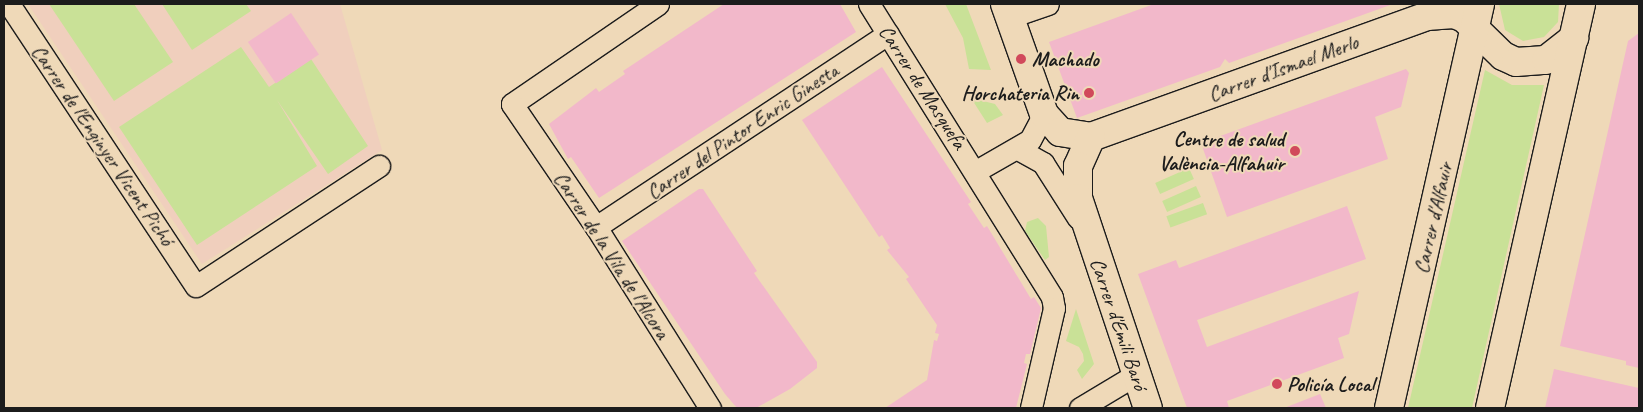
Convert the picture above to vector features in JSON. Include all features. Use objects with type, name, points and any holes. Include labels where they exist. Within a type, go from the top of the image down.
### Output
[{"type":"main road","points":[[1490,408],[1581,4]]},
{"type":"main road","points":[[1008,11],[1044,114],[1060,132],[1091,137]]},
{"type":"main road","points":[[1477,15],[1503,56],[1529,64],[1546,60],[1574,38]]},
{"type":"main road","name":"Carrer d'Ismael Merlo","points":[[1091,137],[1427,16],[1477,15]]},
{"type":"main road","name":"Carrer d'Alfauir","points":[[1390,408],[1477,15]]},
{"type":"main road","name":"Carrer d'Emili Baró","points":[[1091,137],[1081,156],[1076,186],[1091,240],[1135,375],[1148,408]]},
{"type":"street","name":"Carrer de l'Enginyer Vicent Pichó","points":[[9,4],[196,286],[379,166]]},
{"type":"street","name":"Carrer de la Vila de l'Alcora","points":[[658,4],[512,104],[596,228],[710,408]]},
{"type":"street","name":"Carrer de Masquefa","points":[[869,4],[976,171],[1052,297],[1054,308],[1031,408]]},
{"type":"street","points":[[1008,11],[1048,4]]},
{"type":"street","name":"Carrer del Pintor Enric Ginesta","points":[[596,228],[888,34]]},
{"type":"street","points":[[1018,149],[1037,132],[1044,114]]},
{"type":"street","name":"Carrer de Masquefa","points":[[976,171],[1018,149]]},
{"type":"street","name":"Carrer d'Emili Baró","points":[[1018,149],[1043,163],[1091,240]]},
{"type":"street","points":[[1080,408],[1135,375]]},
{"type":"shaded area","points":[[28,4],[340,4],[382,150],[202,264]]},
{"type":"green space","points":[[49,4],[134,4],[173,62],[114,101]]},
{"type":"green space","points":[[162,4],[246,4],[251,11],[192,50]]},
{"type":"green space","points":[[945,4],[966,4],[991,70],[969,69],[963,38]]},
{"type":"green space","points":[[1499,4],[1559,4],[1558,22],[1544,37],[1523,41],[1505,30]]},
{"type":"green space","points":[[241,47],[269,87],[311,59],[368,146],[328,174],[277,100],[317,166],[197,245],[119,127]]},
{"type":"green space","points":[[1485,70],[1512,85],[1544,85],[1472,408],[1408,408]]},
{"type":"green space","points":[[971,98],[995,104],[1003,115],[987,123]]},
{"type":"green space","points":[[1189,168],[1194,179],[1160,194],[1155,183]]},
{"type":"green space","points":[[1196,186],[1201,197],[1167,212],[1162,201]]},
{"type":"green space","points":[[1203,203],[1207,214],[1170,228],[1166,216]]},
{"type":"green space","points":[[1038,218],[1046,226],[1049,257],[1045,260],[1025,231],[1027,222]]},
{"type":"green space","points":[[1076,309],[1094,364],[1082,379],[1077,370],[1084,361],[1083,354],[1079,347],[1066,341]]},
{"type":"building","points":[[724,4],[840,4],[856,32],[599,198],[571,157],[568,159],[549,124],[596,88],[599,92],[625,74],[623,71]]},
{"type":"building","points":[[1154,4],[1393,4],[1229,63],[1225,59],[1220,67],[1077,118],[1049,42]]},
{"type":"building","points":[[291,13],[319,54],[276,84],[248,42]]},
{"type":"building","points":[[1639,33],[1639,368],[1626,365],[1626,361],[1560,346],[1628,41]]},
{"type":"building","points":[[882,67],[971,202],[968,204],[984,228],[987,226],[1031,299],[1034,297],[1041,308],[1030,354],[1026,354],[1024,363],[1027,364],[1016,408],[885,408],[927,380],[934,340],[937,341],[939,334],[935,333],[937,325],[906,279],[909,277],[887,250],[890,248],[882,235],[879,237],[802,120]]},
{"type":"building","name":"Centre de salud València-Alfahuir","points":[[1406,69],[1409,73],[1401,107],[1375,117],[1388,159],[1227,217],[1201,143]]},
{"type":"building","points":[[699,189],[703,189],[757,271],[754,273],[817,362],[817,368],[790,389],[756,408],[737,408],[725,394],[622,241]]},
{"type":"building","points":[[1347,206],[1366,259],[1197,320],[1207,347],[1359,291],[1349,334],[1338,338],[1344,358],[1227,401],[1229,408],[1187,408],[1138,274],[1176,260],[1179,268]]},
{"type":"building","points":[[1554,369],[1639,388],[1639,408],[1545,408]]},
{"type":"building","points":[[1320,394],[1326,408],[1284,408]]},
{"type":"place","name":"Machado","points":[[1021,59]]},
{"type":"place","name":"Horchateria Rin","points":[[1089,93]]},
{"type":"place","name":"Centre de salud València-Alfahuir","points":[[1295,151]]},
{"type":"place","name":"Policía Local","points":[[1277,384]]}]
